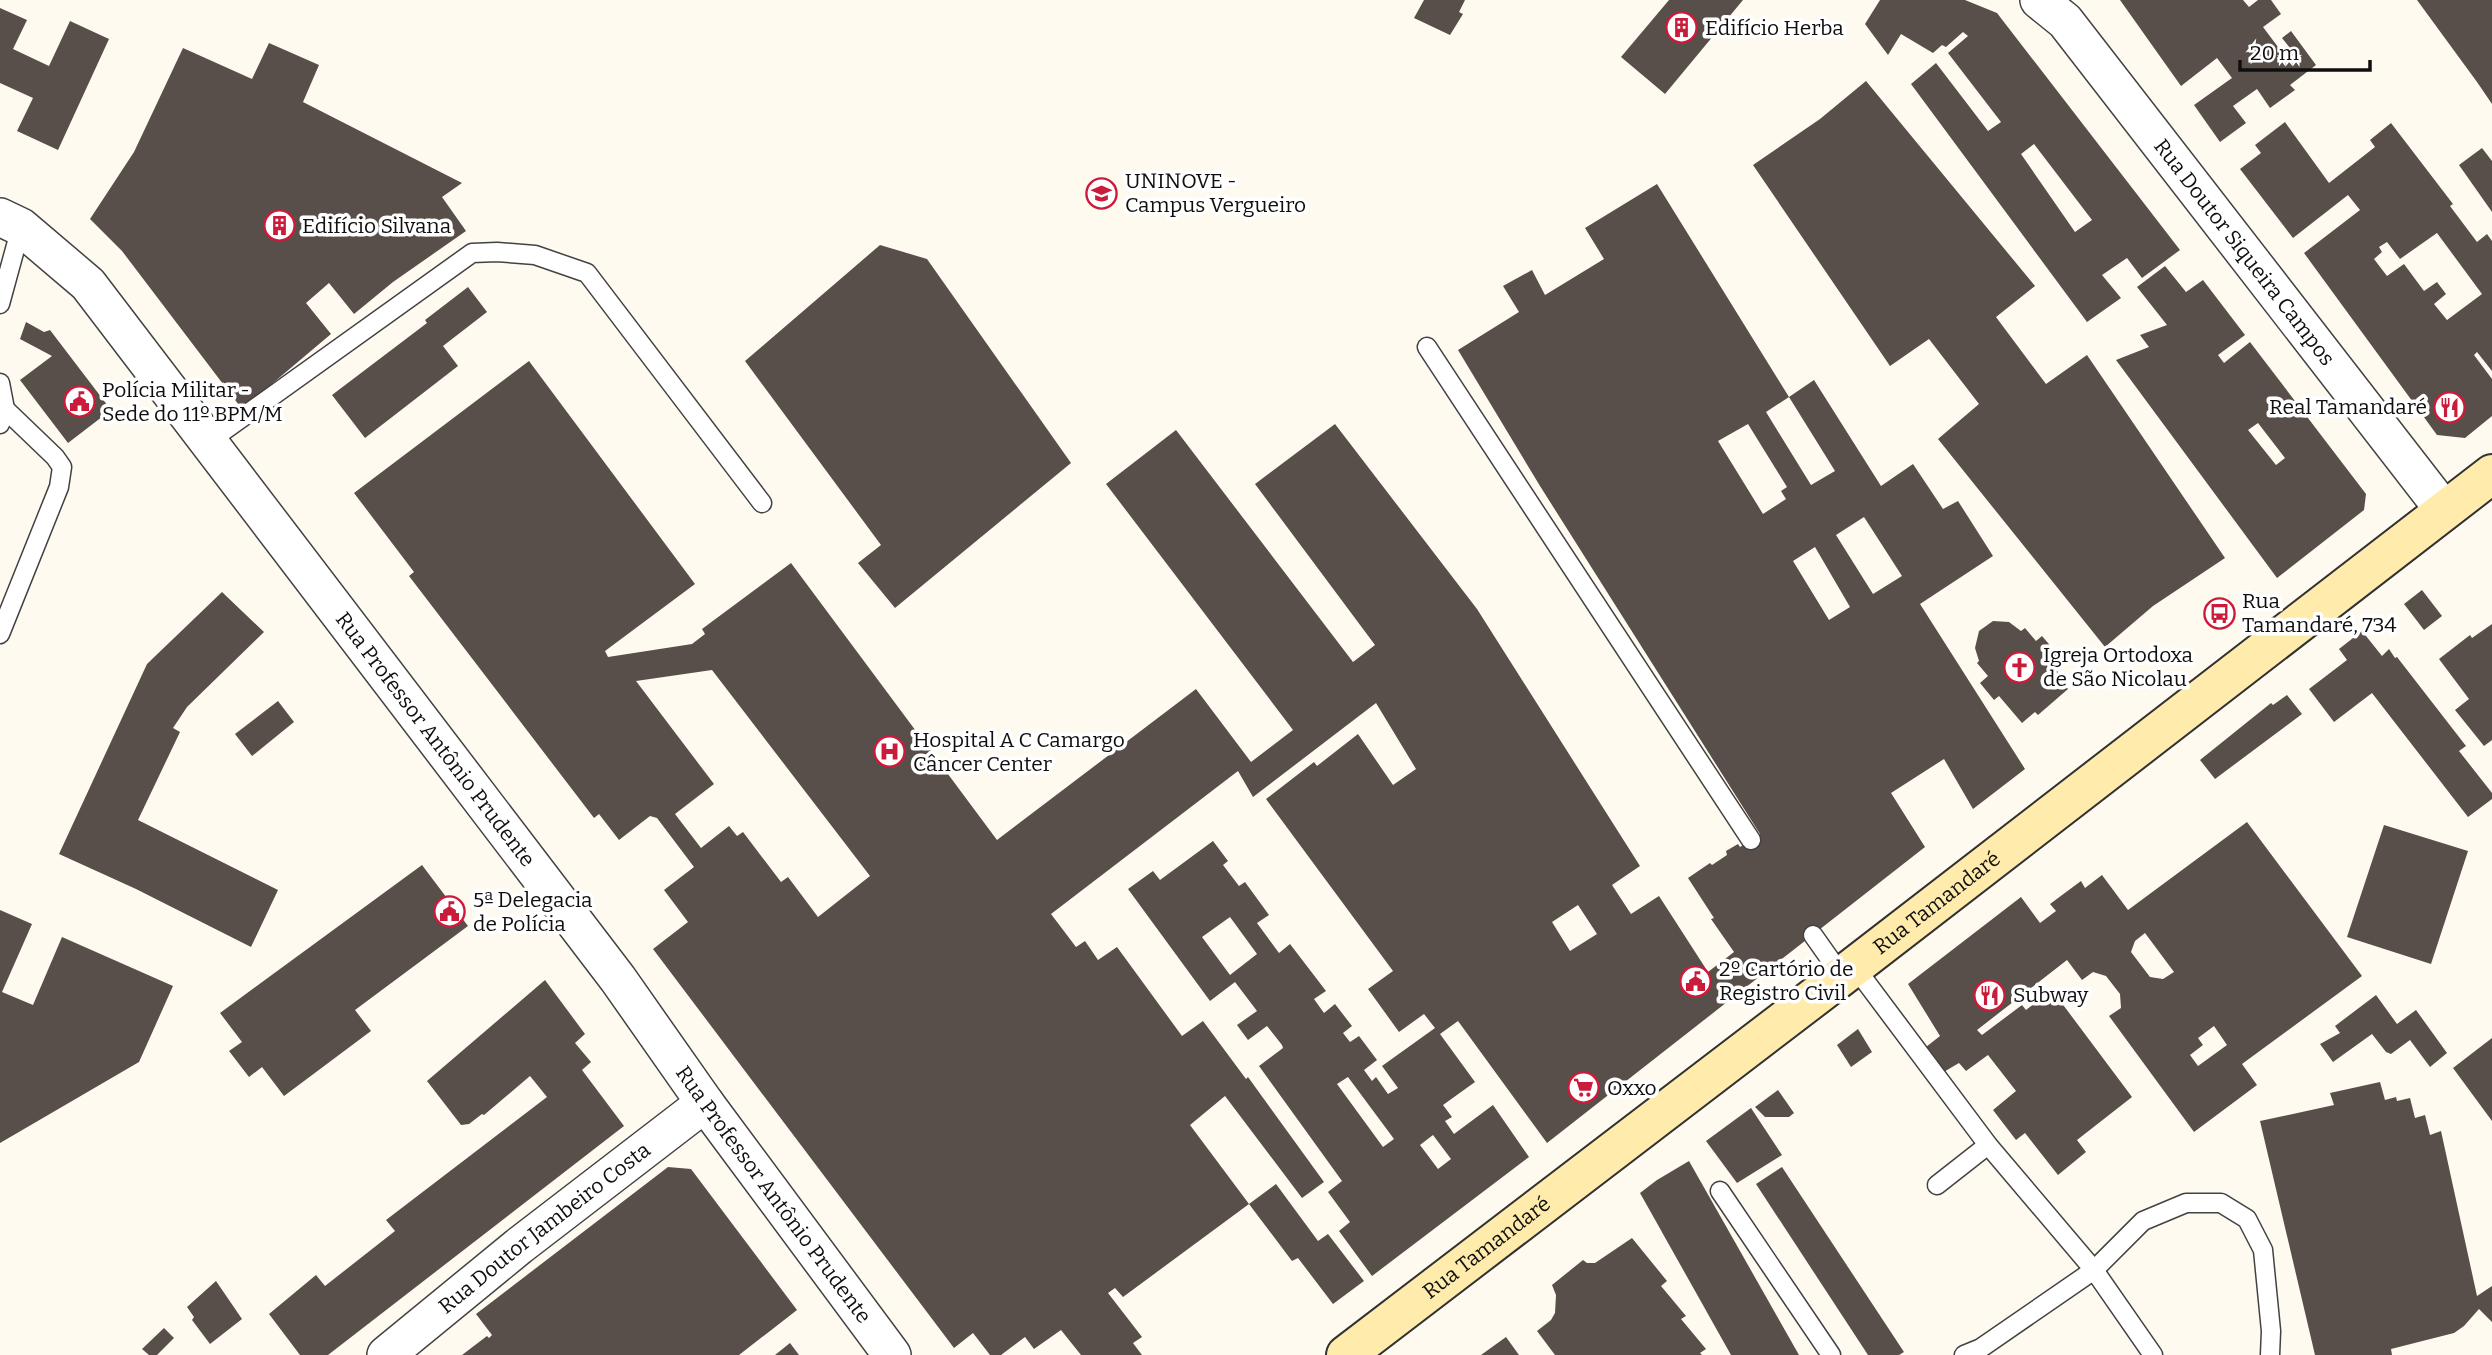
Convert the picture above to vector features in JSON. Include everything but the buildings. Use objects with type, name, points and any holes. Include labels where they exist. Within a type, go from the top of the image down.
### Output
[{"type":"street","name":"Rua Doutor Siqueira Campos","points":[[2039,0],[2065,21],[2444,510]]},
{"type":"street","name":"Rua Professor Antônio Prudente","points":[[11,222],[88,284],[618,979],[705,1103],[892,1355]]},
{"type":"street","name":"Rua Tamandaré","points":[[1346,1355],[2492,474]]},
{"type":"street","name":"Rua Doutor Jambeiro Costa","points":[[386,1355],[519,1246],[705,1103]]},
{"type":"lane","points":[[0,304],[11,222]]},
{"type":"lane","points":[[208,442],[472,253],[535,255],[587,273],[762,503]]},
{"type":"lane","points":[[1427,347],[1751,840]]},
{"type":"lane","points":[[0,383],[3,416],[55,457],[62,467],[59,487],[0,634]]},
{"type":"lane","points":[[1813,935],[1848,971],[1988,1145],[2094,1270],[2152,1355]]},
{"type":"lane","points":[[1937,1185],[1988,1145]]},
{"type":"lane","points":[[1720,1191],[1831,1355]]},
{"type":"lane","points":[[1964,1355],[1981,1348],[2094,1270],[2143,1221],[2186,1203],[2221,1203],[2247,1219],[2263,1250],[2271,1331],[2270,1355]]},
{"type":"place","name":"Edifício Herba","points":[[1682,28]]},
{"type":"place","name":"UNINOVE - Campus Vergueiro","points":[[1102,193]]},
{"type":"place","name":"Edifício Silvana","points":[[279,226]]},
{"type":"place","name":"Polícia Militar - Sede do 11º BPM/M","points":[[79,402]]},
{"type":"place","name":"Real Tamandaré","points":[[2450,407]]},
{"type":"place","name":"Rua Tamandaré, 734","points":[[2219,613]]},
{"type":"place","name":"Igreja Ortodoxa de São Nicolau","points":[[2020,667]]},
{"type":"place","name":"Hospital A C Camargo Câncer Center","points":[[890,752]]},
{"type":"place","name":"5ª Delegacia de Polícia","points":[[450,912]]},
{"type":"place","name":"2º Cartório de Registro Civil","points":[[1696,981]]},
{"type":"place","name":"Subway","points":[[1990,995]]},
{"type":"place","name":"Oxxo","points":[[1584,1088]]}]
